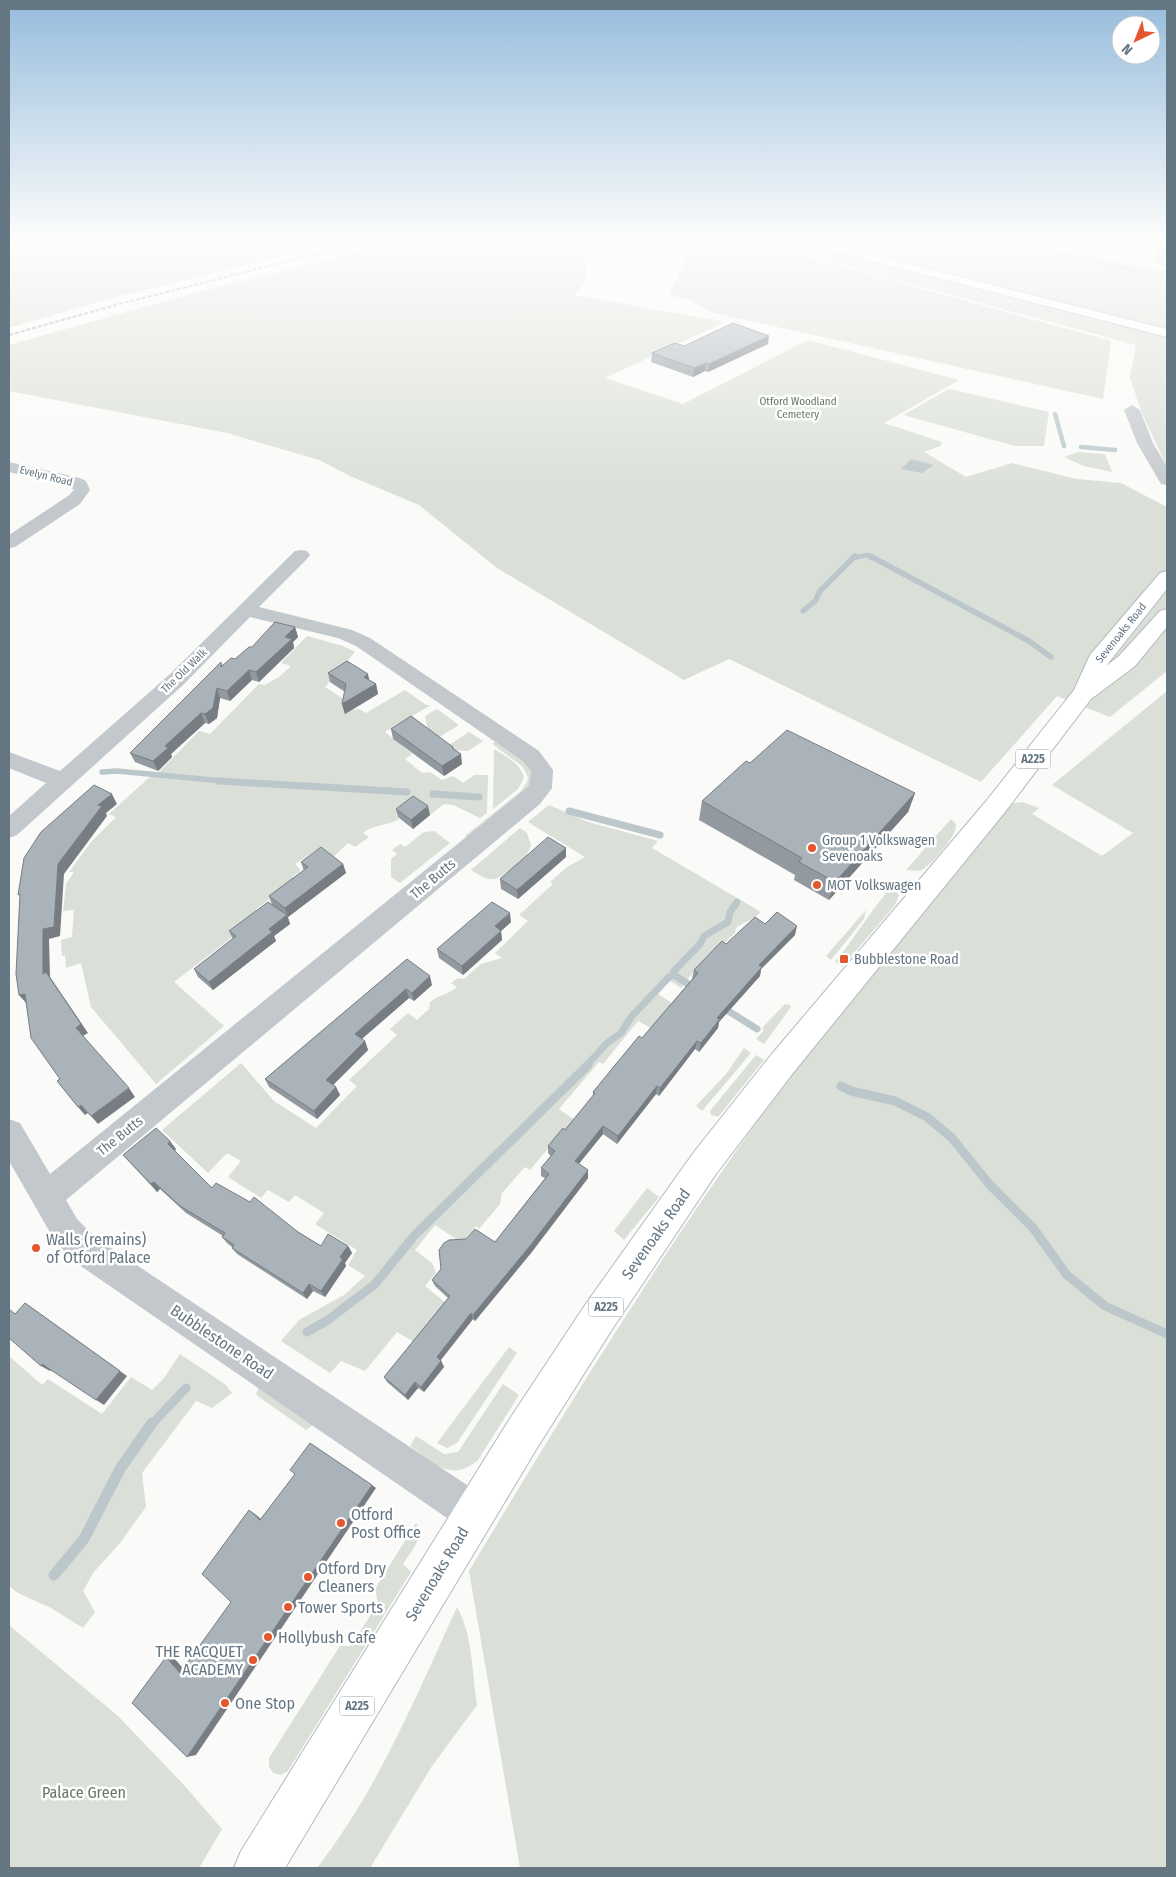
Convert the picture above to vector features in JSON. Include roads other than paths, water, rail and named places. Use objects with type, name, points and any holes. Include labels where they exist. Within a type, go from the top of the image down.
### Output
[{"type":"main road","points":[[1138,326],[1167,333]]},
{"type":"main road","name":"Sevenoaks Road","points":[[258,1868],[474,1513],[598,1318],[705,1164],[782,1064],[1008,791],[1083,694],[1098,660],[1167,577]]},
{"type":"main road","name":"Sevenoaks Road","points":[[1083,694],[1127,661],[1167,614]]},
{"type":"street","points":[[1132,410],[1145,443],[1167,480]]},
{"type":"street","name":"Evelyn Road","points":[[9,467],[74,482],[82,488],[80,494],[74,500],[9,543]]},
{"type":"street","name":"The Old Walk","points":[[63,781],[176,680],[301,555]]},
{"type":"street","name":"The Butts","points":[[46,1197],[532,798],[541,787],[542,770],[531,756],[363,642],[345,634],[246,610]]},
{"type":"street","points":[[9,759],[63,781],[9,829]]},
{"type":"street","name":"Bubblestone Road","points":[[9,1133],[66,1230],[84,1249],[474,1513]]},
{"type":"waterway","points":[[1055,414],[1064,446]]},
{"type":"waterway","points":[[1081,447],[1115,450]]},
{"type":"waterway","points":[[853,558],[867,555],[872,558]]},
{"type":"waterway","points":[[870,556],[1029,641],[1051,657]]},
{"type":"waterway","points":[[803,611],[815,601],[820,591],[853,558]]},
{"type":"waterway","points":[[102,772],[117,771],[232,782]]},
{"type":"waterway","points":[[218,781],[232,782]]},
{"type":"waterway","points":[[232,782],[407,792]]},
{"type":"waterway","points":[[433,794],[479,797]]},
{"type":"waterway","points":[[569,811],[660,835]]},
{"type":"waterway","points":[[674,975],[674,971],[700,944],[704,936],[728,922],[730,912],[737,902]]},
{"type":"waterway","points":[[586,1066],[607,1043],[621,1033],[632,1016],[669,977],[674,975]]},
{"type":"waterway","points":[[674,975],[694,988]]},
{"type":"waterway","points":[[722,1007],[757,1029]]},
{"type":"waterway","points":[[307,1332],[328,1320],[375,1284],[414,1236],[588,1065]]},
{"type":"waterway","points":[[841,1086],[851,1091],[895,1101],[927,1117],[952,1138],[990,1185],[1033,1228],[1067,1275],[1105,1306],[1167,1334]]},
{"type":"waterway","points":[[151,1425],[186,1388]]},
{"type":"waterway","points":[[54,1575],[84,1539],[120,1469],[152,1423]]},
{"type":"railway","points":[[9,335],[43,326]]},
{"type":"place","name":"Group 1 Volkswagen Sevenoaks","points":[[812,848]]},
{"type":"place","name":"MOT Volkswagen","points":[[817,885]]},
{"type":"place","name":"Bubblestone Road","points":[[844,959]]},
{"type":"place","name":"Walls (remains) of Otford Palace","points":[[36,1248]]},
{"type":"place","name":"Otford Post Office","points":[[341,1523]]},
{"type":"place","name":"Otford Dry Cleaners","points":[[308,1577]]},
{"type":"place","name":"Tower Sports","points":[[288,1607]]},
{"type":"place","name":"Hollybush Cafe","points":[[268,1637]]},
{"type":"place","name":"THE RACQUET ACADEMY","points":[[253,1660]]},
{"type":"place","name":"One Stop","points":[[225,1703]]},
{"type":"park label","name":"Otford Woodland Cemetery","points":[[798,407]]},
{"type":"park label","name":"Palace Green","points":[[84,1792]]}]
